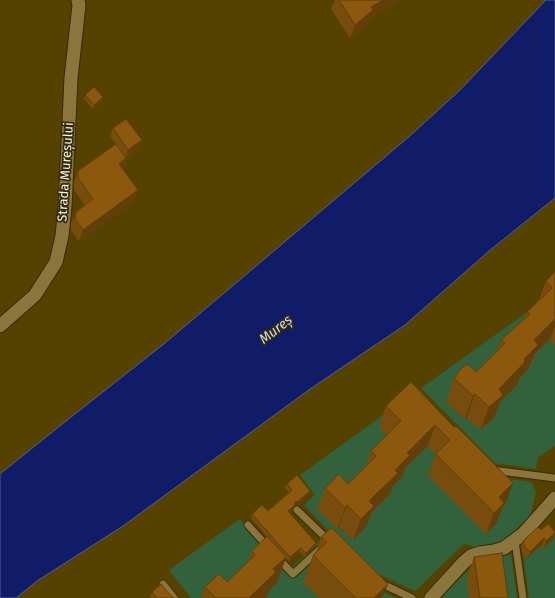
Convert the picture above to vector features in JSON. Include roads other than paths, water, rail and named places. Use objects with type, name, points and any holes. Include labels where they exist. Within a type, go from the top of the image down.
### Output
[{"type":"street","name":"Strada Mureșului","points":[[0,326],[35,295],[56,262],[62,236],[72,78],[81,2]]},
{"type":"street","points":[[431,598],[471,556],[480,553],[494,552],[515,541],[555,498]]},
{"type":"lane","points":[[486,465],[492,470],[555,478]]},
{"type":"lane","points":[[248,525],[293,574],[332,544],[297,510]]},
{"type":"lane","points":[[515,541],[523,598]]},
{"type":"lane","points":[[374,579],[412,598]]},
{"type":"lane","points":[[163,584],[174,598]]},
{"type":"water","name":"Mureș","points":[[546,0],[555,0],[555,198],[489,251],[405,325],[310,389],[123,526],[37,581],[16,598],[0,598],[0,474],[165,343],[411,135],[460,90]]}]
